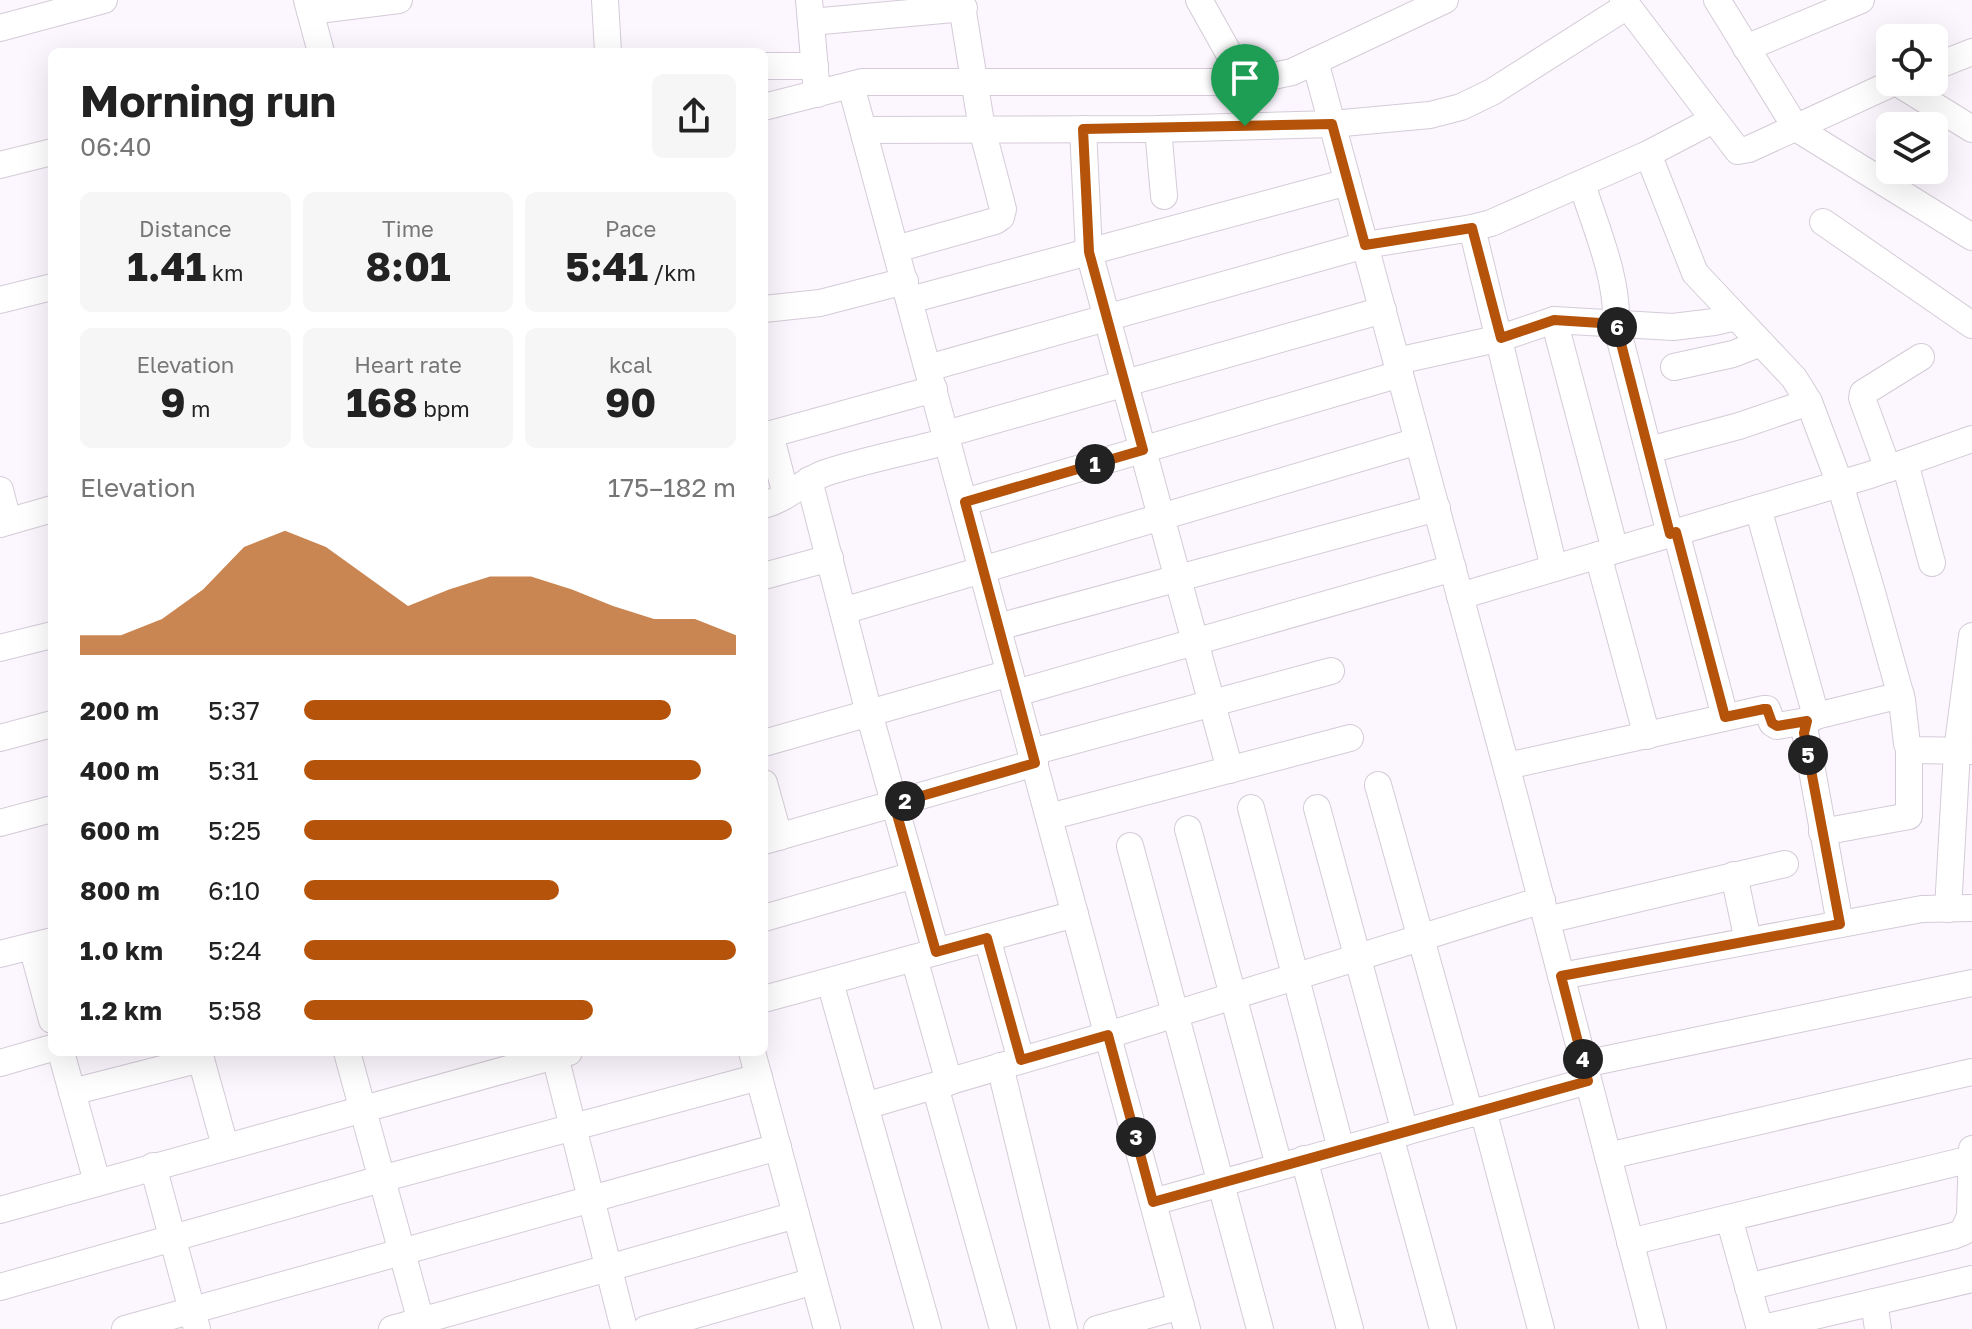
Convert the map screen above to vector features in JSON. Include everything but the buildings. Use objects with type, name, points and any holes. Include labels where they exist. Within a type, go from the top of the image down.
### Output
[{"type":"street","points":[[0,28],[104,0]]},
{"type":"street","points":[[320,48],[309,5],[399,0]]},
{"type":"street","points":[[605,0],[608,48]]},
{"type":"street","points":[[768,106],[862,82],[1245,82],[1292,72],[1402,9],[1445,0]]},
{"type":"street","points":[[1717,0],[1796,128],[1972,237]]},
{"type":"street","points":[[1746,48],[1861,0]]},
{"type":"street","points":[[1204,2],[1245,82]]},
{"type":"street","points":[[864,130],[1158,129],[1332,124],[1430,115],[1461,107],[1536,66],[1625,3],[1734,149],[1742,152],[1876,91]]},
{"type":"street","points":[[817,94],[810,11],[963,4],[982,129],[1003,209],[1001,217],[896,249]]},
{"type":"street","points":[[1948,61],[1972,52]]},
{"type":"street","points":[[1315,61],[1507,766],[1653,1329]]},
{"type":"street","points":[[768,66],[815,66]]},
{"type":"street","points":[[854,85],[853,93],[1184,1318],[1097,1329]]},
{"type":"street","points":[[1919,96],[1972,129]]},
{"type":"street","points":[[768,435],[1107,318],[1365,245],[1472,228],[1533,206],[1648,154],[1713,120]]},
{"type":"street","points":[[1083,129],[1089,252],[1230,770]]},
{"type":"street","points":[[1158,129],[1164,196]]},
{"type":"street","points":[[0,165],[48,153]]},
{"type":"street","points":[[1648,154],[1695,273],[1794,378],[1809,402],[1840,484],[1901,695],[1909,748],[1909,816],[1822,832]]},
{"type":"street","points":[[768,309],[908,290],[1089,252],[1348,182]]},
{"type":"street","points":[[1582,184],[1617,300],[1616,324],[1649,450],[1725,717]]},
{"type":"street","points":[[1823,222],[1972,325]]},
{"type":"street","points":[[1472,228],[1501,338],[1554,568]]},
{"type":"street","points":[[0,300],[48,288]]},
{"type":"street","points":[[768,443],[775,500],[825,473],[1383,310]]},
{"type":"street","points":[[965,502],[1143,450],[1554,320],[1673,327],[1736,317]]},
{"type":"street","points":[[1554,320],[1647,736]]},
{"type":"street","points":[[1674,367],[1733,354],[1761,343]]},
{"type":"street","points":[[1921,357],[1863,393],[1862,398],[1896,466],[1932,563]]},
{"type":"street","points":[[1649,450],[1739,426],[1809,402]]},
{"type":"street","points":[[1460,596],[1840,484],[1972,439]]},
{"type":"street","points":[[843,611],[1418,441]]},
{"type":"street","points":[[809,480],[914,875],[942,1084],[1003,1329]]},
{"type":"street","points":[[0,490],[4,522],[48,510]]},
{"type":"street","points":[[998,627],[1437,508]]},
{"type":"street","points":[[1758,508],[1812,718],[1804,733],[1840,924]]},
{"type":"street","points":[[768,575],[830,558]]},
{"type":"street","points":[[768,742],[869,713],[1196,641],[1453,568]]},
{"type":"street","points":[[0,648],[48,636]]},
{"type":"street","points":[[1561,976],[1922,909],[1960,908],[1972,636]]},
{"type":"street","points":[[768,811],[772,839],[894,804],[1213,703],[1331,671]]},
{"type":"street","points":[[1507,766],[1764,709],[1777,726],[1901,695]]},
{"type":"street","points":[[0,738],[48,725]]},
{"type":"street","points":[[1049,817],[1350,738]]},
{"type":"street","points":[[1909,748],[1965,751]]},
{"type":"street","points":[[1378,785],[1421,938],[1541,1329]]},
{"type":"street","points":[[1251,808],[1341,1149]]},
{"type":"street","points":[[1317,808],[1357,957],[1443,1329]]},
{"type":"street","points":[[0,823],[48,810]]},
{"type":"street","points":[[1188,829],[1233,996],[1350,1329]]},
{"type":"street","points":[[1130,846],[1260,1329]]},
{"type":"street","points":[[865,1106],[1421,938],[1544,910],[1785,864]]},
{"type":"street","points":[[768,917],[914,875]]},
{"type":"street","points":[[1734,875],[1748,941]]},
{"type":"street","points":[[768,998],[1075,914]]},
{"type":"street","points":[[987,938],[1064,1329]]},
{"type":"street","points":[[0,954],[42,943],[48,991]]},
{"type":"street","points":[[830,982],[928,1329]]},
{"type":"street","points":[[1153,1202],[1476,1112],[1586,1072],[1972,983]]},
{"type":"street","points":[[0,1063],[48,1049]]},
{"type":"street","points":[[62,1056],[97,1182]]},
{"type":"street","points":[[72,1092],[200,1056],[225,1146]]},
{"type":"street","points":[[348,1056],[422,1325]]},
{"type":"street","points":[[0,1210],[361,1107],[554,1056]]},
{"type":"street","points":[[562,1056],[573,1127],[624,1329]]},
{"type":"street","points":[[0,1287],[573,1127],[756,1064],[827,1329]]},
{"type":"street","points":[[1608,1156],[1972,1072]]},
{"type":"street","points":[[125,1329],[194,1320],[402,1253],[778,1147]]},
{"type":"street","points":[[1748,1287],[1963,1232],[1970,1224],[1972,1149]]},
{"type":"street","points":[[1630,1242],[1971,1159]]},
{"type":"street","points":[[153,1166],[194,1320]]},
{"type":"street","points":[[392,1329],[422,1325],[796,1215]]},
{"type":"street","points":[[1729,1218],[1760,1329],[1972,1279]]},
{"type":"street","points":[[646,1329],[814,1281]]},
{"type":"street","points":[[1874,1302],[1878,1329]]},
{"type":"route","points":[[1332,124],[1365,245],[1472,228],[1501,338],[1554,320],[1616,324],[1670,534],[1676,532],[1725,717],[1767,709],[1772,723],[1777,726],[1807,721],[1804,733],[1840,924],[1561,976],[1588,1081],[1153,1202],[1108,1035],[1021,1060],[987,938],[936,952],[894,804],[1035,763],[965,502],[1143,450],[1089,252],[1083,129],[1245,126],[1332,124]]}]
